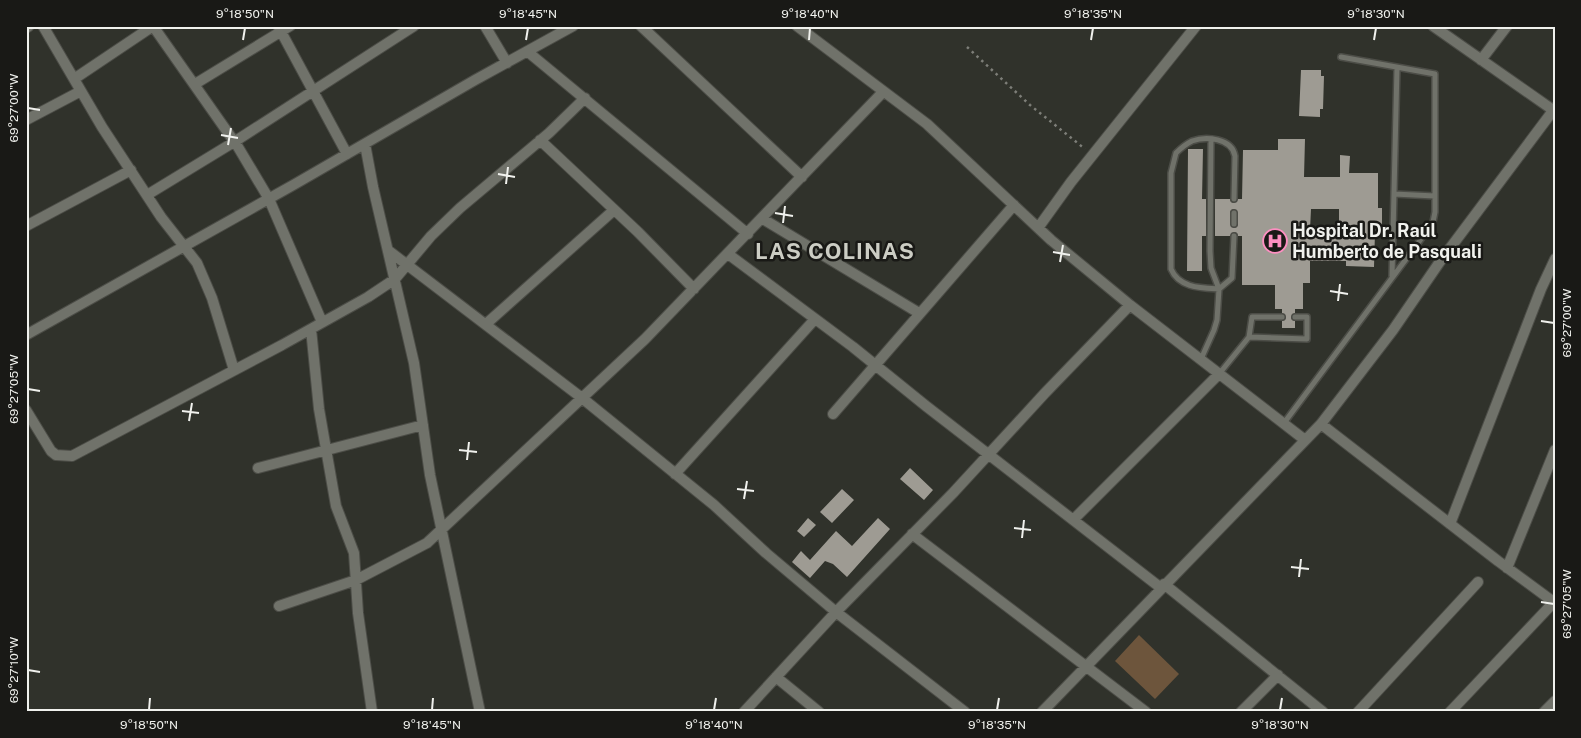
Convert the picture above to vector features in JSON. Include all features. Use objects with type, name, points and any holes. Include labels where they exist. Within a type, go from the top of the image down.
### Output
[{"type":"street","points":[[42,26],[161,217],[191,253],[204,277],[212,298],[234,370]]},
{"type":"street","points":[[74,78],[153,26],[234,142],[269,199],[322,322]]},
{"type":"street","points":[[147,195],[234,142],[414,26]]},
{"type":"street","points":[[485,26],[507,63]]},
{"type":"street","points":[[26,335],[573,26]]},
{"type":"street","points":[[641,26],[802,177]]},
{"type":"street","points":[[798,26],[927,124],[1038,228],[1130,305],[1305,440]]},
{"type":"street","points":[[1038,228],[1092,155],[1196,26]]},
{"type":"street","points":[[1042,712],[1321,424],[1393,330],[1439,263],[1554,109],[1433,26]]},
{"type":"street","points":[[1481,60],[1507,26]]},
{"type":"street","points":[[194,84],[283,28],[347,154]]},
{"type":"street","points":[[528,52],[748,234]]},
{"type":"street","points":[[26,120],[81,91]]},
{"type":"street","points":[[279,606],[356,580],[427,543],[645,339],[883,92]]},
{"type":"street","points":[[26,410],[51,451],[56,455],[72,456],[311,329],[395,280],[406,264],[431,236],[460,208],[540,140],[585,98]]},
{"type":"street","points":[[540,140],[694,289]]},
{"type":"street","points":[[365,144],[373,187],[414,363],[430,474],[480,712]]},
{"type":"street","points":[[26,226],[131,170]]},
{"type":"street","points":[[833,414],[874,364],[1014,205]]},
{"type":"street","points":[[486,324],[614,210]]},
{"type":"street","points":[[763,218],[919,313]]},
{"type":"street","points":[[389,251],[582,398],[714,505],[766,553],[836,612],[966,712]]},
{"type":"street","points":[[728,254],[874,364],[1073,520],[1163,586],[1323,712]]},
{"type":"street","points":[[1450,524],[1534,307],[1555,259]]},
{"type":"street","points":[[744,712],[836,612],[1130,305]]},
{"type":"street","points":[[675,474],[815,319]]},
{"type":"street","points":[[311,329],[319,409],[336,506],[354,553],[358,613],[372,712]]},
{"type":"street","points":[[1073,520],[1219,374]]},
{"type":"street","points":[[1321,424],[1506,568],[1554,602],[1450,712]]},
{"type":"street","points":[[258,468],[423,425]]},
{"type":"street","points":[[1506,568],[1555,450]]},
{"type":"street","points":[[912,534],[1146,712]]},
{"type":"street","points":[[1358,712],[1478,582]]},
{"type":"street","points":[[1241,712],[1278,675]]},
{"type":"street","points":[[776,677],[819,712]]},
{"type":"street","points":[[1544,712],[1555,701]]},
{"type":"lane","points":[[1284,423],[1433,222],[1435,212],[1435,74],[1341,57]]},
{"type":"lane","points":[[1392,276],[1397,68]]},
{"type":"lane","points":[[1234,199],[1234,149],[1222,141],[1202,139],[1193,141],[1176,153],[1171,173],[1171,269],[1179,281],[1189,286],[1219,289],[1232,278],[1234,236]]},
{"type":"lane","points":[[1201,359],[1214,330],[1219,289],[1210,260],[1211,140]]},
{"type":"lane","points":[[1394,194],[1435,196]]},
{"type":"lane","points":[[1234,212],[1234,224]]},
{"type":"lane","points":[[1219,374],[1249,337],[1252,317],[1282,317]]},
{"type":"lane","points":[[1249,337],[1307,339],[1307,317],[1295,317]]},
{"type":"path","points":[[967,47],[1030,104],[1092,155]]},
{"type":"shaded area","points":[[1139,635],[1179,674],[1155,699],[1115,661]]},
{"type":"building","points":[[1301,70],[1321,70],[1321,76],[1324,76],[1323,109],[1320,109],[1320,117],[1299,116]]},
{"type":"building","points":[[1278,139],[1305,139],[1304,177],[1340,177],[1340,155],[1350,156],[1349,173],[1378,173],[1378,208],[1382,208],[1382,232],[1375,232],[1374,267],[1346,266],[1346,261],[1310,261],[1310,283],[1303,283],[1303,309],[1295,309],[1295,313],[1291,317],[1295,321],[1295,328],[1282,328],[1282,321],[1286,317],[1282,313],[1282,309],[1275,309],[1275,285],[1242,285],[1242,236],[1238,236],[1234,232],[1230,236],[1215,236],[1215,199],[1230,199],[1234,203],[1238,199],[1242,199],[1243,150],[1278,150]],"holes":[[[1234,209],[1238,213],[1238,224],[1234,228],[1230,224],[1230,213]],[[1311,209],[1339,209],[1339,230],[1310,230]]]},
{"type":"building","points":[[1188,149],[1203,149],[1202,199],[1206,199],[1206,236],[1202,236],[1202,271],[1187,271]]},
{"type":"building","points":[[910,468],[933,490],[924,500],[900,479]]},
{"type":"building","points":[[842,489],[854,500],[832,523],[820,512]]},
{"type":"building","points":[[808,518],[816,525],[804,537],[797,531]]},
{"type":"building","points":[[878,518],[890,529],[847,577],[833,564],[825,561],[810,578],[792,562],[801,551],[810,560],[836,531],[852,546]]},
{"type":"place","name":"Hospital Dr. Raúl Humberto de Pasquali","points":[[1275,241]]},
{"type":"district","name":"LAS COLINAS","points":[[835,251]]}]
